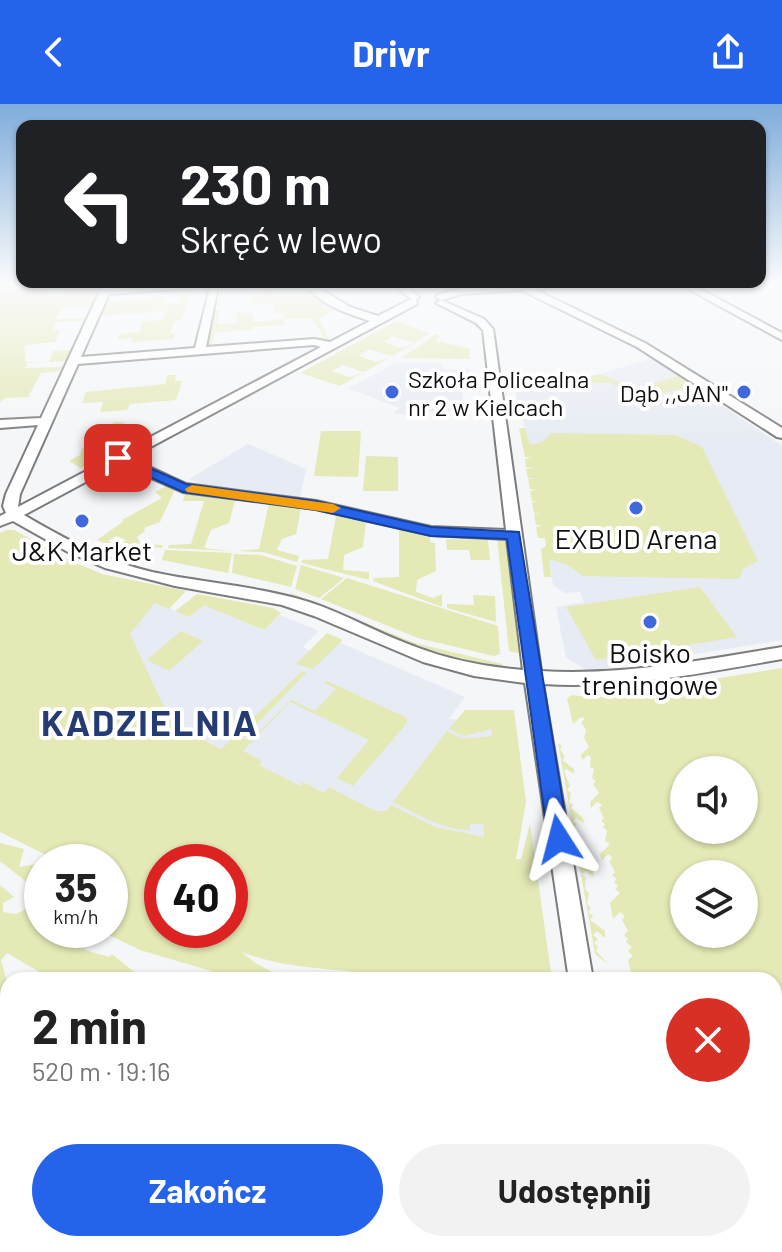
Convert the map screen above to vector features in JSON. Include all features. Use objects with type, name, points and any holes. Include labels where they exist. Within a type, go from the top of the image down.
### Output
[{"type":"street","points":[[7,518],[13,494],[85,336]]},
{"type":"street","points":[[200,351],[204,336]]},
{"type":"street","points":[[7,518],[349,336]]},
{"type":"street","points":[[485,336],[580,972]]},
{"type":"street","points":[[623,336],[685,370],[782,434]]},
{"type":"street","points":[[74,361],[314,342],[331,345]]},
{"type":"street","points":[[0,424],[46,421]]},
{"type":"street","points":[[118,458],[183,488],[316,505],[431,531],[514,535]]},
{"type":"street","points":[[7,518],[127,570],[283,600],[310,608],[418,655],[470,669],[534,678],[606,680],[782,653]]},
{"type":"shaded area","points":[[653,358],[782,446],[782,640],[588,671],[566,658],[556,607],[584,602],[580,592],[564,593],[553,585],[530,445],[516,396],[516,382],[610,383],[600,374]]},
{"type":"shaded area","points":[[396,363],[442,363],[443,369],[470,369],[471,374],[461,375],[463,406],[455,406],[455,412],[393,413],[400,408],[348,388]]},
{"type":"shaded area","points":[[248,444],[306,469],[300,499],[198,486],[199,483],[189,479]]},
{"type":"shaded area","points":[[155,602],[189,617],[204,604],[263,630],[280,615],[319,631],[303,647],[318,655],[334,640],[465,697],[449,719],[499,724],[513,842],[366,824],[172,724],[129,634]]},
{"type":"green space","points":[[0,336],[58,336],[56,342],[24,345],[26,362],[46,362],[26,363],[28,365],[24,368],[63,367],[61,371],[41,373],[28,397],[5,398],[0,402]]},
{"type":"green space","points":[[119,336],[175,336],[174,339],[131,342],[132,338],[118,339]]},
{"type":"green space","points":[[210,336],[214,336],[210,348],[207,348]]},
{"type":"green space","points":[[369,336],[425,336],[415,343],[393,336],[384,342],[401,348],[414,344],[392,356],[369,349],[359,356],[376,362],[389,358],[364,372],[342,365],[332,371],[350,377],[362,373],[340,386],[300,373]]},
{"type":"green space","points":[[434,336],[440,336],[435,341],[469,348],[470,359],[402,358]]},
{"type":"green space","points":[[72,350],[67,361],[49,362],[53,351]]},
{"type":"green space","points":[[601,374],[636,389],[681,375],[714,399],[708,399],[690,387],[641,398],[643,401],[640,401],[611,383],[525,382],[520,385],[519,391],[513,391],[510,377],[578,378]]},
{"type":"green space","points":[[168,375],[176,375],[175,381],[182,381],[176,400],[130,404],[127,410],[100,412],[103,402],[82,403],[86,392],[165,384]]},
{"type":"green space","points":[[114,422],[124,422],[115,451],[81,468],[69,461],[80,455],[82,448],[98,447],[99,427],[112,426]]},
{"type":"green space","name":"EXBUD Arena","points":[[519,428],[525,428],[530,445],[542,442],[552,433],[676,435],[702,447],[758,561],[743,569],[739,579],[583,576],[566,564],[549,559],[551,577],[544,577],[541,549],[546,546],[545,538],[538,538],[536,527],[543,525],[536,525],[534,514],[541,514],[534,513],[532,502],[539,502],[532,501],[530,491],[537,490],[530,489],[528,479],[536,479],[528,478],[526,469],[534,468],[526,467],[525,459],[532,457],[525,457]]},
{"type":"green space","points":[[321,431],[361,431],[358,477],[314,476]]},
{"type":"green space","points":[[366,456],[398,457],[398,491],[363,491]]},
{"type":"green space","points":[[166,486],[175,489],[160,522],[144,528],[145,531],[137,537],[140,544],[163,545],[162,548],[121,545],[126,540],[116,536],[108,541],[114,544],[111,546],[97,540],[122,520],[162,498],[155,492]]},
{"type":"green space","points":[[185,494],[236,497],[229,523],[211,530],[204,548],[231,551],[168,548],[169,545],[191,544],[204,501],[183,501]]},
{"type":"green space","points":[[269,503],[301,508],[296,534],[282,539],[277,550],[299,556],[297,562],[263,552],[237,551],[259,549]]},
{"type":"green space","points":[[336,516],[366,522],[363,547],[344,555],[343,570],[369,572],[369,580],[302,563],[302,560],[328,559]]},
{"type":"green space","points":[[399,529],[430,537],[430,542],[435,543],[436,571],[417,580],[416,592],[433,598],[442,594],[442,607],[373,581],[374,578],[399,577]]},
{"type":"green space","points":[[7,530],[14,530],[102,574],[186,591],[169,609],[155,603],[130,634],[172,724],[221,749],[302,671],[306,673],[243,738],[250,741],[291,700],[315,711],[336,689],[325,683],[327,681],[407,718],[407,723],[353,786],[337,778],[369,740],[290,702],[243,751],[262,761],[259,765],[300,786],[303,782],[324,793],[329,787],[375,811],[386,811],[391,805],[435,827],[484,837],[483,824],[470,824],[470,830],[449,827],[393,802],[447,731],[463,739],[492,736],[491,729],[464,736],[449,729],[465,710],[514,710],[526,802],[516,859],[521,859],[530,824],[551,972],[353,972],[282,963],[242,952],[272,972],[212,972],[128,944],[128,844],[24,844],[0,832],[0,533]]},
{"type":"green space","points":[[497,538],[508,543],[522,654],[509,651]]},
{"type":"green space","points":[[446,539],[488,540],[490,560],[471,560],[469,550],[447,550]]},
{"type":"green space","points":[[165,550],[232,553],[228,573],[162,560]]},
{"type":"green space","points":[[234,554],[261,555],[297,566],[291,587],[232,573]]},
{"type":"green space","points":[[301,565],[344,578],[319,598],[295,589]]},
{"type":"green space","points":[[347,578],[498,626],[500,654],[494,656],[418,638],[321,599]]},
{"type":"green space","name":"Boisko treningowe","points":[[700,587],[737,637],[596,660],[566,607]]},
{"type":"green space","points":[[291,593],[415,643],[502,664],[503,668],[419,650],[288,597]]},
{"type":"green space","points":[[197,594],[273,608],[281,613],[264,630],[204,605],[189,617],[175,611]]},
{"type":"green space","points":[[473,595],[495,596],[496,622],[447,608],[447,604],[474,605]]},
{"type":"green space","points":[[181,631],[203,641],[169,671],[147,660]]},
{"type":"green space","points":[[327,633],[343,640],[313,669],[296,664]]},
{"type":"green space","points":[[782,668],[782,972],[631,972],[628,960],[633,956],[628,951],[632,947],[624,935],[628,931],[622,920],[625,916],[620,912],[613,919],[610,903],[620,893],[615,889],[617,879],[612,875],[615,872],[609,861],[613,858],[608,854],[602,861],[600,854],[610,844],[605,841],[607,831],[603,827],[605,824],[601,821],[604,818],[599,808],[602,805],[597,802],[591,808],[590,802],[599,793],[593,784],[596,781],[592,778],[594,769],[590,767],[591,758],[588,755],[582,760],[581,755],[589,747],[581,722],[585,719],[581,717],[573,724],[567,698],[572,695],[595,698]]},
{"type":"green space","points":[[558,743],[565,757],[562,760],[574,769],[574,774],[566,769],[564,771],[570,786],[567,790],[571,793],[571,808],[583,818],[584,823],[576,818],[573,821],[577,824],[574,827],[579,837],[576,840],[580,844],[577,847],[581,850],[580,861],[593,871],[594,877],[586,871],[582,874],[589,893],[587,904],[591,908],[588,912],[593,916],[590,920],[605,931],[605,938],[597,931],[593,935],[598,939],[594,943],[598,947],[596,951],[609,965],[595,954]]},
{"type":"green space","points":[[0,843],[24,849],[19,867],[24,866],[24,880],[0,861]]},
{"type":"green space","points":[[0,885],[14,897],[3,903],[3,912],[16,914],[24,910],[24,948],[83,948],[109,957],[112,954],[134,972],[39,972],[7,953],[1,960],[4,972],[0,972]]},
{"type":"slow traffic","points":[[192,489],[333,508]]},
{"type":"place","name":"Szkoła Policealna nr 2 w Kielcach","points":[[392,392]]},
{"type":"place","name":"Dąb ,,JAN\"","points":[[744,392]]},
{"type":"place","name":"EXBUD Arena","points":[[636,508]]},
{"type":"place","name":"J&K Market","points":[[82,521]]},
{"type":"place","name":"Boisko treningowe","points":[[650,622]]},
{"type":"district","name":"KADZIELNIA","points":[[150,721]]},
{"type":"route","points":[[118,458],[183,488],[316,505],[431,531],[514,535],[559,839]]}]
